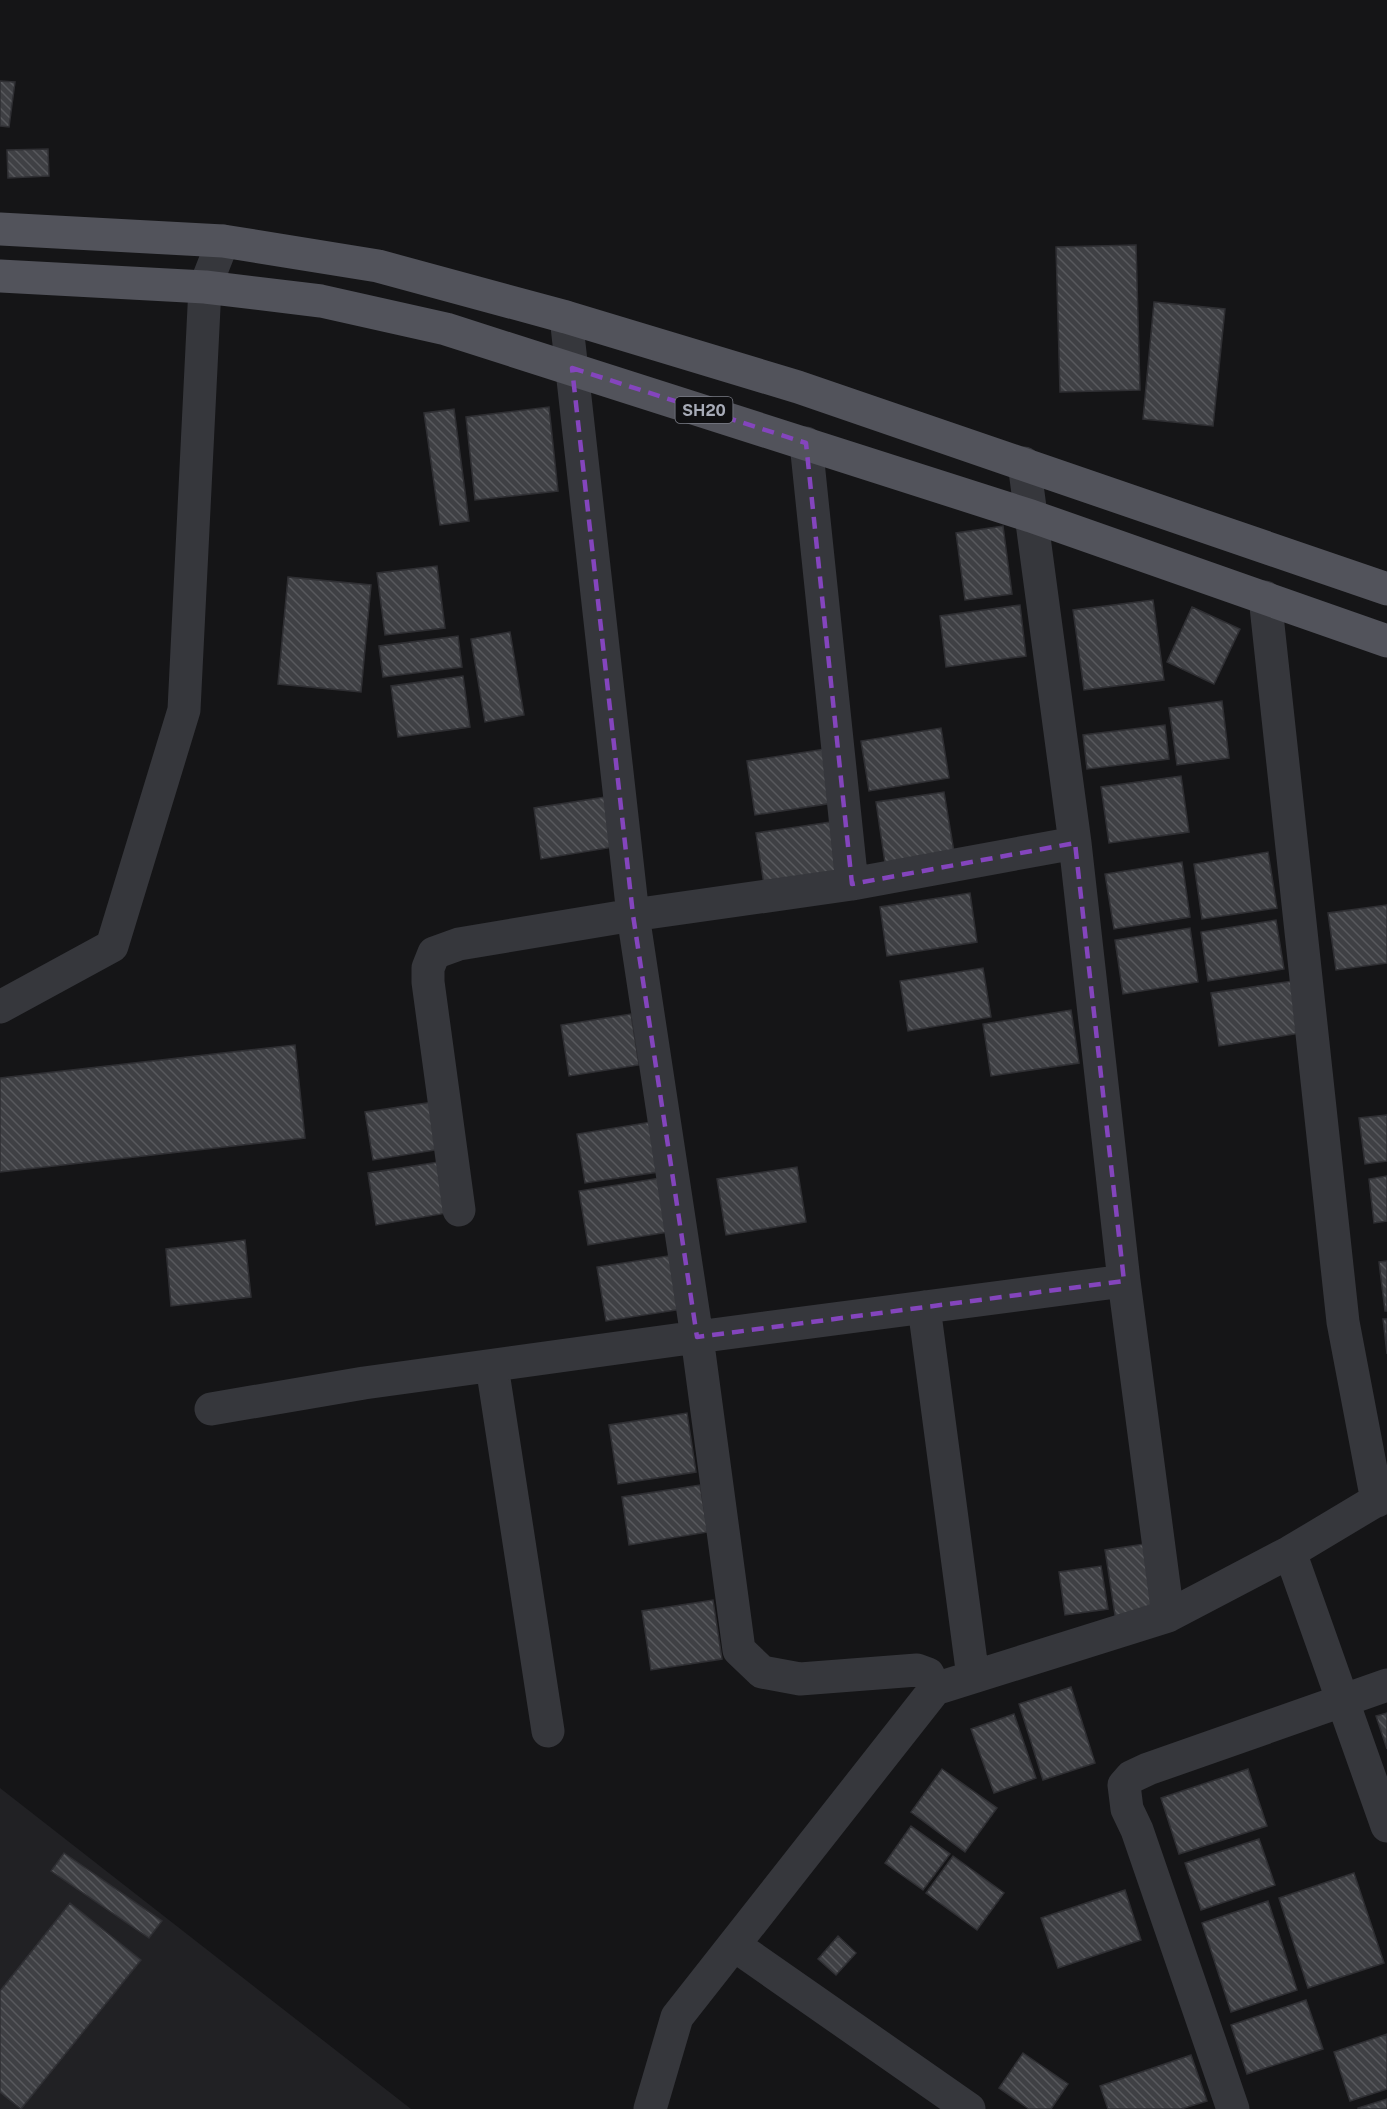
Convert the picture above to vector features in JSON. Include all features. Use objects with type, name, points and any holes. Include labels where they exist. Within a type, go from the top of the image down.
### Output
[{"type":"main road","points":[[0,229],[224,241],[378,266],[566,317],[798,387],[1024,462],[1387,589]]},
{"type":"main road","name":"SH20","points":[[0,276],[205,287],[321,300],[446,329],[1031,516],[1387,640]]},
{"type":"street","points":[[0,1007],[112,946],[184,710],[205,287],[224,241]]},
{"type":"street","points":[[566,317],[633,915],[697,1337],[739,1650],[762,1672],[800,1679],[917,1670],[928,1674],[935,1689]]},
{"type":"street","points":[[806,443],[852,884]]},
{"type":"street","points":[[1024,462],[1075,843],[1124,1281],[1168,1616]]},
{"type":"street","points":[[650,2109],[677,2017],[935,1689],[1168,1616],[1290,1552],[1382,1497],[1343,1322],[1265,597]]},
{"type":"street","points":[[459,1210],[428,982],[428,968],[434,953],[459,944],[633,915],[852,884],[1075,843]]},
{"type":"street","points":[[211,1409],[697,1337],[1124,1281]]},
{"type":"street","points":[[924,1307],[972,1677]]},
{"type":"street","points":[[492,1366],[548,1731]]},
{"type":"street","points":[[1290,1552],[1387,1826]]},
{"type":"street","points":[[1233,2109],[1137,1830],[1127,1809],[1124,1785],[1131,1777],[1148,1769],[1387,1685]]},
{"type":"street","points":[[734,1945],[969,2109]]},
{"type":"highlighted area","points":[[572,368],[806,443],[852,884],[1075,843],[1124,1281],[697,1337],[633,915]]},
{"type":"shaded area","points":[[0,1788],[411,2109],[0,2109]]},
{"type":"building","points":[[0,81],[15,82],[9,127],[0,126]]},
{"type":"building","points":[[48,149],[49,176],[8,178],[7,150]]},
{"type":"building","points":[[1136,245],[1140,390],[1060,392],[1056,247]]},
{"type":"building","points":[[1154,302],[1225,309],[1213,426],[1143,419]]},
{"type":"building","points":[[549,407],[558,491],[475,500],[466,417]]},
{"type":"building","points":[[454,409],[469,521],[440,525],[424,413]]},
{"type":"building","points":[[1003,526],[1012,594],[965,600],[956,533]]},
{"type":"building","points":[[437,566],[445,628],[385,635],[377,573]]},
{"type":"building","points":[[288,577],[371,585],[361,692],[278,684]]},
{"type":"building","points":[[1153,600],[1164,680],[1084,690],[1073,610]]},
{"type":"building","points":[[1020,605],[1026,656],[946,667],[940,616]]},
{"type":"building","points":[[1192,607],[1240,629],[1214,684],[1167,662]]},
{"type":"building","points":[[510,632],[524,715],[485,722],[471,639]]},
{"type":"building","points":[[458,636],[462,667],[383,677],[379,646]]},
{"type":"building","points":[[463,676],[470,727],[398,737],[391,686]]},
{"type":"building","points":[[1222,701],[1229,758],[1177,765],[1169,708]]},
{"type":"building","points":[[1165,725],[1169,759],[1087,769],[1083,735]]},
{"type":"building","points":[[941,728],[949,778],[869,791],[861,741]]},
{"type":"building","points":[[825,749],[833,803],[755,815],[747,761]]},
{"type":"building","points":[[1181,776],[1189,832],[1109,843],[1101,787]]},
{"type":"building","points":[[944,792],[954,852],[885,863],[876,802]]},
{"type":"building","points":[[618,795],[626,845],[541,859],[534,808]]},
{"type":"building","points":[[837,821],[845,872],[764,885],[756,833]]},
{"type":"building","points":[[1268,852],[1277,908],[1202,919],[1194,864]]},
{"type":"building","points":[[1182,862],[1190,917],[1114,929],[1105,874]]},
{"type":"building","points":[[970,893],[977,942],[887,956],[880,907]]},
{"type":"building","points":[[1387,905],[1387,963],[1336,970],[1328,913]]},
{"type":"building","points":[[1276,920],[1284,969],[1208,981],[1201,932]]},
{"type":"building","points":[[1190,928],[1198,982],[1123,994],[1115,940]]},
{"type":"building","points":[[983,968],[991,1017],[908,1031],[900,981]]},
{"type":"building","points":[[1293,981],[1301,1033],[1219,1046],[1211,993]]},
{"type":"building","points":[[1071,1010],[1079,1063],[991,1076],[983,1024]]},
{"type":"building","points":[[631,1014],[639,1065],[569,1076],[561,1025]]},
{"type":"building","points":[[295,1045],[305,1138],[0,1172],[0,1078]]},
{"type":"building","points":[[440,1101],[448,1148],[373,1160],[365,1112]]},
{"type":"building","points":[[1387,1115],[1387,1161],[1365,1164],[1359,1118]]},
{"type":"building","points":[[657,1121],[665,1171],[585,1183],[577,1134]]},
{"type":"building","points":[[445,1161],[453,1212],[376,1225],[368,1173]]},
{"type":"building","points":[[797,1167],[806,1222],[726,1235],[717,1179]]},
{"type":"building","points":[[1387,1176],[1387,1221],[1374,1223],[1369,1179]]},
{"type":"building","points":[[660,1178],[669,1232],[588,1245],[579,1191]]},
{"type":"building","points":[[245,1240],[251,1297],[171,1306],[166,1249]]},
{"type":"building","points":[[674,1255],[683,1309],[606,1321],[597,1267]]},
{"type":"building","points":[[1387,1261],[1387,1311],[1385,1311],[1379,1262]]},
{"type":"building","points":[[1383,1319],[1387,1319],[1387,1354]]},
{"type":"building","points":[[687,1413],[696,1472],[618,1484],[609,1425]]},
{"type":"building","points":[[700,1485],[708,1532],[629,1545],[622,1497]]},
{"type":"building","points":[[1144,1544],[1156,1621],[1117,1628],[1105,1550]]},
{"type":"building","points":[[1101,1566],[1108,1609],[1065,1615],[1059,1572]]},
{"type":"building","points":[[713,1600],[722,1659],[651,1670],[642,1611]]},
{"type":"building","points":[[1071,1687],[1095,1763],[1043,1780],[1019,1704]]},
{"type":"building","points":[[1387,1713],[1387,1749],[1376,1716]]},
{"type":"building","points":[[1014,1714],[1036,1778],[994,1793],[971,1729]]},
{"type":"building","points":[[942,1769],[997,1808],[965,1852],[911,1812]]},
{"type":"building","points":[[1248,1769],[1267,1826],[1179,1854],[1161,1798]]},
{"type":"building","points":[[911,1826],[950,1854],[923,1890],[885,1863]]},
{"type":"building","points":[[1259,1839],[1275,1885],[1201,1910],[1185,1863]]},
{"type":"building","points":[[64,1853],[162,1921],[149,1938],[51,1871]]},
{"type":"building","points":[[953,1856],[1004,1893],[977,1930],[926,1893]]},
{"type":"building","points":[[1354,1873],[1384,1963],[1308,1988],[1279,1898]]},
{"type":"building","points":[[1125,1890],[1141,1940],[1058,1968],[1041,1918]]},
{"type":"building","points":[[1268,1901],[1297,1990],[1231,2012],[1202,1923]]},
{"type":"building","points":[[70,1903],[141,1960],[21,2109],[0,2092],[0,1991]]},
{"type":"building","points":[[838,1936],[856,1953],[836,1975],[818,1959]]},
{"type":"building","points":[[1306,2000],[1323,2049],[1247,2074],[1231,2025]]},
{"type":"building","points":[[1387,2034],[1387,2089],[1350,2101],[1334,2052]]},
{"type":"building","points":[[1023,2053],[1068,2084],[1051,2109],[1029,2109],[999,2088]]},
{"type":"building","points":[[1191,2055],[1207,2101],[1181,2109],[1108,2109],[1100,2086]]},
{"type":"building","points":[[1387,2099],[1387,2109],[1358,2109],[1358,2108]]}]
